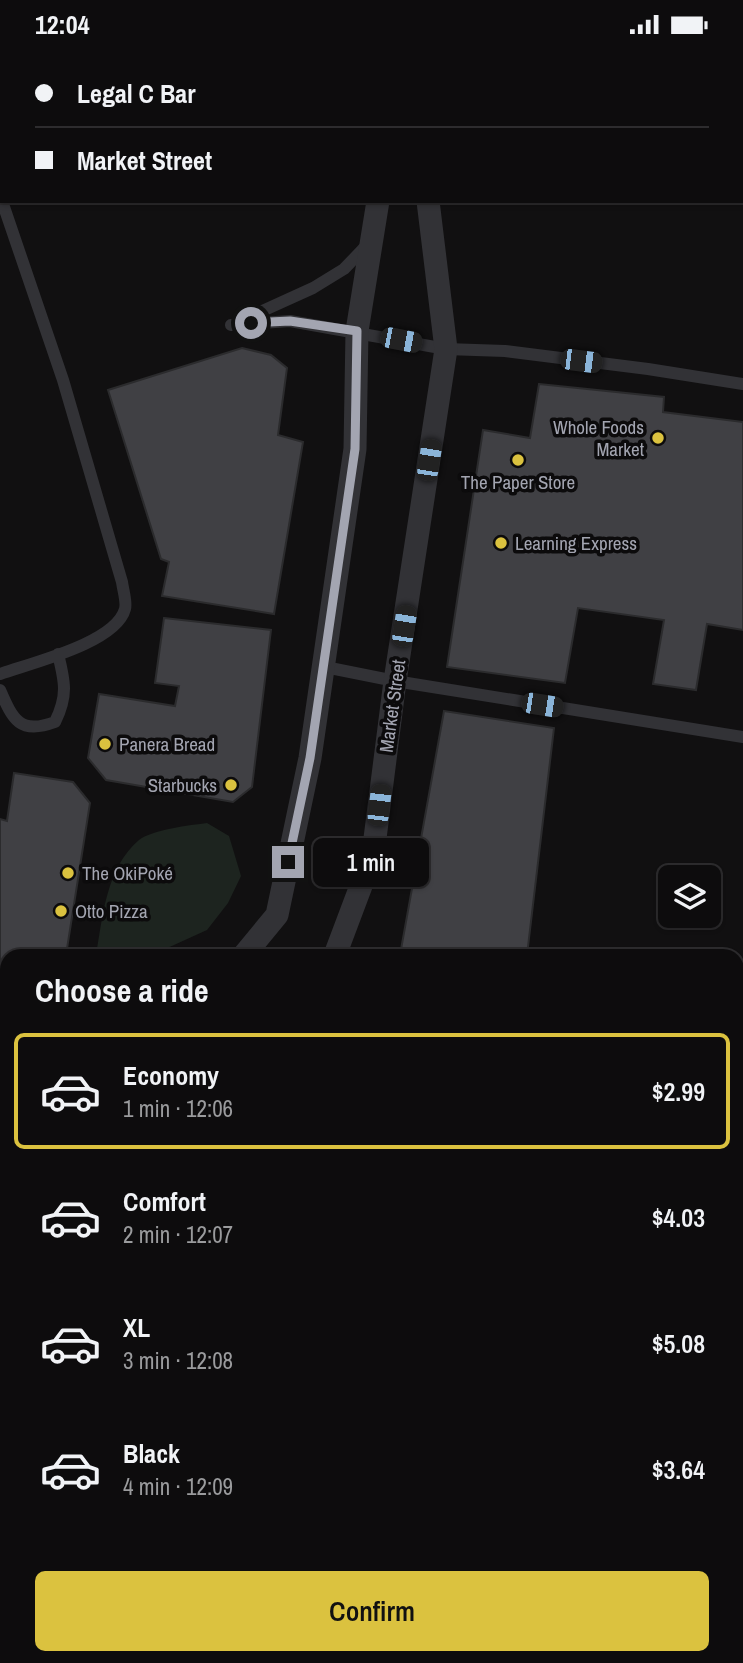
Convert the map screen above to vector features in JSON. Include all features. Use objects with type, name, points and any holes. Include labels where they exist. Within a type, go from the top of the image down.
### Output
[{"type":"street","points":[[249,949],[277,915],[310,758],[355,449],[357,331],[369,243],[378,203]]},
{"type":"street","name":"Market Street","points":[[337,949],[373,854],[395,681],[446,349],[428,203]]},
{"type":"lane","points":[[0,674],[96,640],[114,628],[125,609],[122,582],[63,380],[3,203]]},
{"type":"lane","points":[[369,243],[344,269],[313,289],[231,324],[290,321],[446,349],[505,351],[743,384]]},
{"type":"lane","points":[[0,690],[9,711],[23,725],[39,728],[55,722],[62,708],[65,682],[58,655]]},
{"type":"lane","points":[[324,667],[395,681],[743,737]]},
{"type":"shaded area","points":[[207,823],[229,836],[241,876],[228,903],[207,930],[165,949],[97,949],[108,893],[119,864],[139,840],[152,833]]},
{"type":"building","points":[[242,348],[271,355],[287,368],[278,435],[303,442],[274,614],[162,596],[169,562],[161,559],[108,390]]},
{"type":"building","points":[[539,384],[664,397],[663,412],[743,422],[743,630],[707,624],[696,690],[653,684],[664,620],[578,608],[565,683],[447,667],[483,430],[530,438]]},
{"type":"building","points":[[164,618],[271,630],[252,787],[233,802],[106,780],[88,758],[99,694],[175,706],[179,686],[155,683]]},
{"type":"building","points":[[444,711],[554,728],[528,949],[401,949]]},
{"type":"building","points":[[14,773],[73,782],[90,803],[67,949],[0,949],[0,819],[7,821]]},
{"type":"place","name":"Whole Foods Market","points":[[658,438]]},
{"type":"place","name":"The Paper Store","points":[[518,460]]},
{"type":"place","name":"Learning Express","points":[[501,543]]},
{"type":"place","name":"Panera Bread","points":[[105,744]]},
{"type":"place","name":"Starbucks","points":[[231,785]]},
{"type":"place","name":"The OkiPoké","points":[[68,873]]},
{"type":"place","name":"Otto Pizza","points":[[61,911]]},
{"type":"route","points":[[251,323],[290,321],[357,331],[355,449],[310,758],[288,862]]}]
